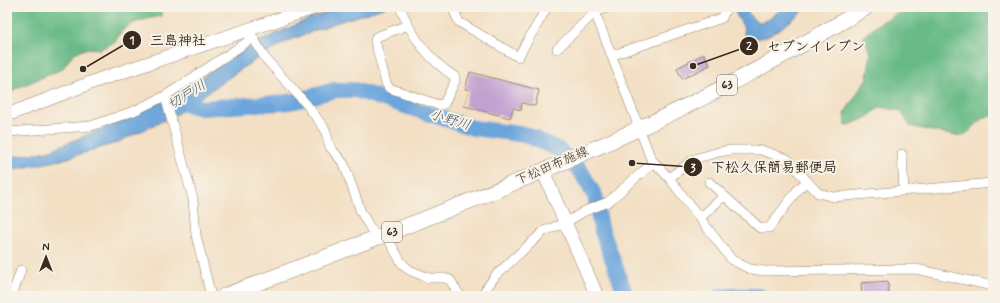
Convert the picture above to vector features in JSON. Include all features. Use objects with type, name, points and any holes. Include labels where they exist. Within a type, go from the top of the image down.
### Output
[{"type":"main road","name":"下松田布施線","points":[[224,296],[381,236],[543,171],[640,128],[770,64],[867,7]]},
{"type":"street","points":[[7,115],[98,80],[252,36],[316,7]]},
{"type":"street","points":[[400,7],[408,26],[419,44],[442,68],[455,77],[444,104],[439,105],[389,88],[386,83],[375,41],[376,37],[408,26]]},
{"type":"street","points":[[463,7],[454,11],[459,22],[518,57],[546,11],[544,7]]},
{"type":"street","points":[[557,49],[594,10],[610,7]]},
{"type":"street","points":[[613,55],[722,18],[725,11],[724,7]]},
{"type":"street","points":[[594,10],[613,55],[640,128],[642,138],[654,162],[669,178],[732,260],[750,269],[764,271],[916,268],[993,286]]},
{"type":"street","points":[[252,36],[265,58],[307,105],[325,129],[330,147],[344,164],[361,212],[409,270],[429,278],[444,278],[450,280],[460,296]]},
{"type":"street","points":[[7,132],[91,126],[134,111],[165,96],[252,36]]},
{"type":"street","points":[[165,96],[193,199],[196,235],[210,296]]},
{"type":"street","points":[[669,178],[694,159],[731,150],[761,150],[787,159],[806,182],[818,192],[834,197],[993,184]]},
{"type":"street","points":[[902,154],[904,191]]},
{"type":"street","points":[[481,296],[496,275],[544,232],[565,224],[608,202],[654,162]]},
{"type":"street","points":[[543,171],[597,296]]},
{"type":"street","points":[[709,182],[760,228],[768,228],[806,182]]},
{"type":"street","points":[[700,218],[724,196]]},
{"type":"street","points":[[12,296],[21,270]]},
{"type":"green space","points":[[7,7],[161,7],[161,16],[134,23],[123,30],[116,41],[100,49],[88,48],[74,53],[62,69],[17,88],[7,95]]},
{"type":"green space","points":[[910,7],[993,7],[993,116],[984,117],[964,136],[951,135],[910,126],[901,111],[880,107],[866,118],[846,126],[844,114],[867,78],[871,53],[863,37],[878,24]]},
{"type":"water","name":"切戸川","points":[[344,7],[387,7],[332,24],[288,41],[250,63],[175,115],[116,143],[61,160],[7,171],[7,158],[48,151],[121,121],[174,96],[249,46],[311,18]]},
{"type":"water","points":[[732,7],[745,7],[756,21],[761,22],[788,7],[808,7],[779,30],[754,39],[745,38],[743,26]]},
{"type":"building","points":[[704,54],[710,65],[682,79],[677,68]]},
{"type":"building","points":[[470,72],[539,90],[535,106],[522,103],[521,110],[513,108],[510,118],[464,106],[469,90],[465,89]]},
{"type":"building","points":[[888,281],[889,296],[862,296],[861,283]]},
{"type":"waterway","name":"小野川","points":[[180,102],[201,108],[280,103],[295,101],[335,90],[355,90],[473,128],[527,135],[559,150],[580,170],[595,196],[601,228],[626,296]]},
{"type":"waterway","name":"小野川","points":[[721,296],[760,296]]},
{"type":"place","name":"セブンイレブン","points":[[693,66]]},
{"type":"place","name":"三島神社","points":[[83,69]]},
{"type":"place","name":"下松久保簡易郵便局","points":[[632,163]]}]
